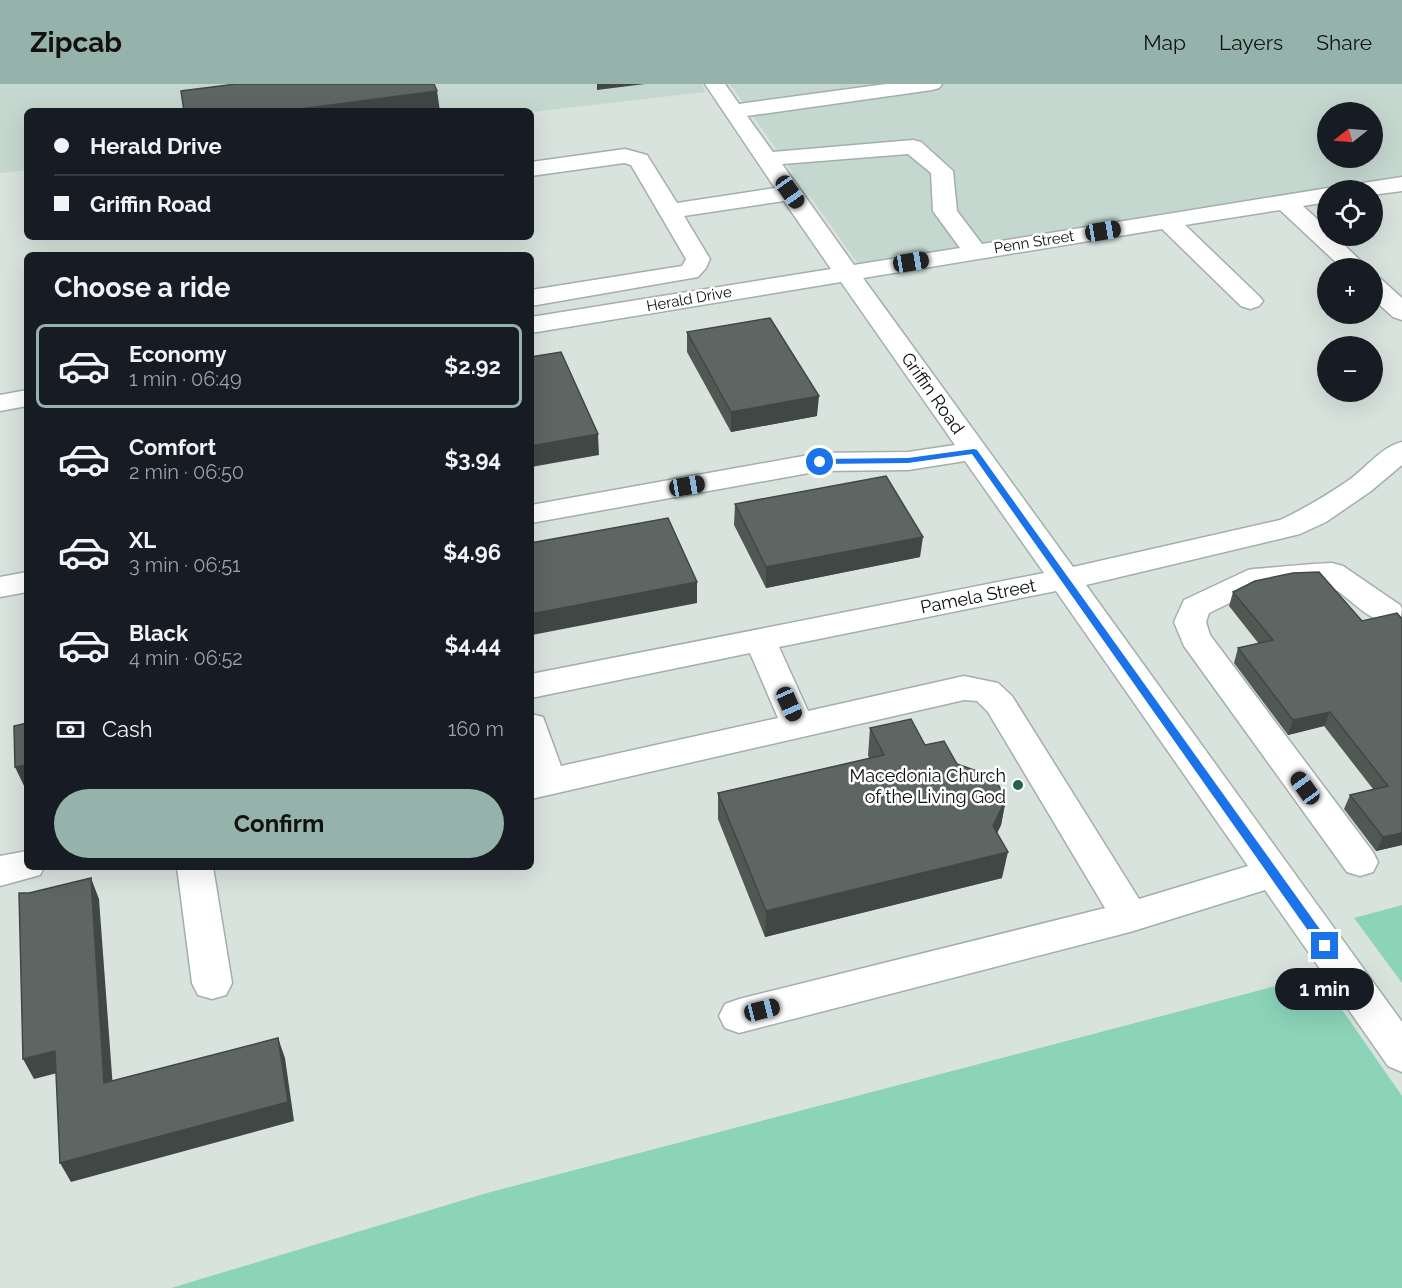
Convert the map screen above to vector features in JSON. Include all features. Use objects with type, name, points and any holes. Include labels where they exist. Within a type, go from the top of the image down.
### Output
[{"type":"street","name":"Griffin Road","points":[[715,84],[1402,1054]]},
{"type":"street","points":[[734,111],[932,84]]},
{"type":"street","points":[[766,159],[913,147],[942,171],[945,211],[975,252]]},
{"type":"street","points":[[534,169],[626,156],[634,157],[639,160],[698,259],[694,268],[688,272],[534,298]]},
{"type":"street","points":[[1383,187],[1402,184]]},
{"type":"street","points":[[670,211],[790,192]]},
{"type":"street","name":"Penn Street","points":[[846,272],[1317,197]]},
{"type":"street","points":[[1285,202],[1345,258]]},
{"type":"street","points":[[1167,221],[1250,301]]},
{"type":"street","name":"Herald Drive","points":[[534,325],[846,272]]},
{"type":"street","points":[[1383,294],[1402,312]]},
{"type":"street","points":[[0,381],[24,377]]},
{"type":"street","points":[[0,403],[24,399]]},
{"type":"street","name":"Pamela Street","points":[[534,685],[1130,566],[1289,527],[1316,515],[1361,485],[1402,450]]},
{"type":"street","points":[[534,513],[820,462],[908,461],[974,452]]},
{"type":"street","points":[[1221,544],[1259,577]]},
{"type":"street","points":[[1360,862],[1195,638],[1190,622],[1195,607],[1259,577],[1332,573],[1389,613]]},
{"type":"street","points":[[0,587],[24,583]]},
{"type":"street","points":[[760,640],[798,725]]},
{"type":"street","points":[[534,745],[540,784],[964,688],[986,691],[1000,704],[1130,917]]},
{"type":"street","points":[[0,871],[24,866]]},
{"type":"street","points":[[195,870],[212,983]]},
{"type":"street","points":[[739,1016],[1130,917],[1274,873]]},
{"type":"shaded area","points":[[0,84],[701,84],[706,92],[534,112],[534,108],[24,108],[24,170],[0,173]]},
{"type":"shaded area","points":[[730,84],[1402,84],[1402,185],[1383,188],[1383,180],[1317,180],[1317,192],[866,275]]},
{"type":"green space","points":[[1402,905],[1402,983],[1354,918]]},
{"type":"green space","points":[[1318,975],[1402,1096],[1402,1288],[171,1288],[487,1193]]},
{"type":"building","points":[[236,84],[434,84],[437,91],[308,108],[184,108],[181,91]]},
{"type":"building","points":[[770,318],[819,396],[731,412],[687,332]]},
{"type":"building","points":[[561,352],[598,434],[534,445],[534,356]]},
{"type":"building","points":[[886,476],[923,537],[766,567],[735,504]]},
{"type":"building","points":[[668,518],[697,582],[534,613],[534,542]]},
{"type":"building","points":[[1319,572],[1362,621],[1397,613],[1402,619],[1402,833],[1383,837],[1350,795],[1388,786],[1330,712],[1293,720],[1238,648],[1273,640],[1233,592],[1255,581],[1293,573]]},
{"type":"building","points":[[911,719],[925,745],[944,741],[957,764],[994,777],[1006,799],[993,826],[1008,852],[766,911],[718,793],[884,755],[870,728]]},
{"type":"building","points":[[24,724],[24,766],[15,767],[14,726]]},
{"type":"building","points":[[91,878],[104,1083],[278,1038],[288,1102],[60,1163],[55,1051],[23,1059],[19,893],[29,893]]},
{"type":"place","name":"Macedonia Church of the Living God","points":[[1018,785]]},
{"type":"route","points":[[820,462],[908,461],[974,452],[1325,946]]}]
